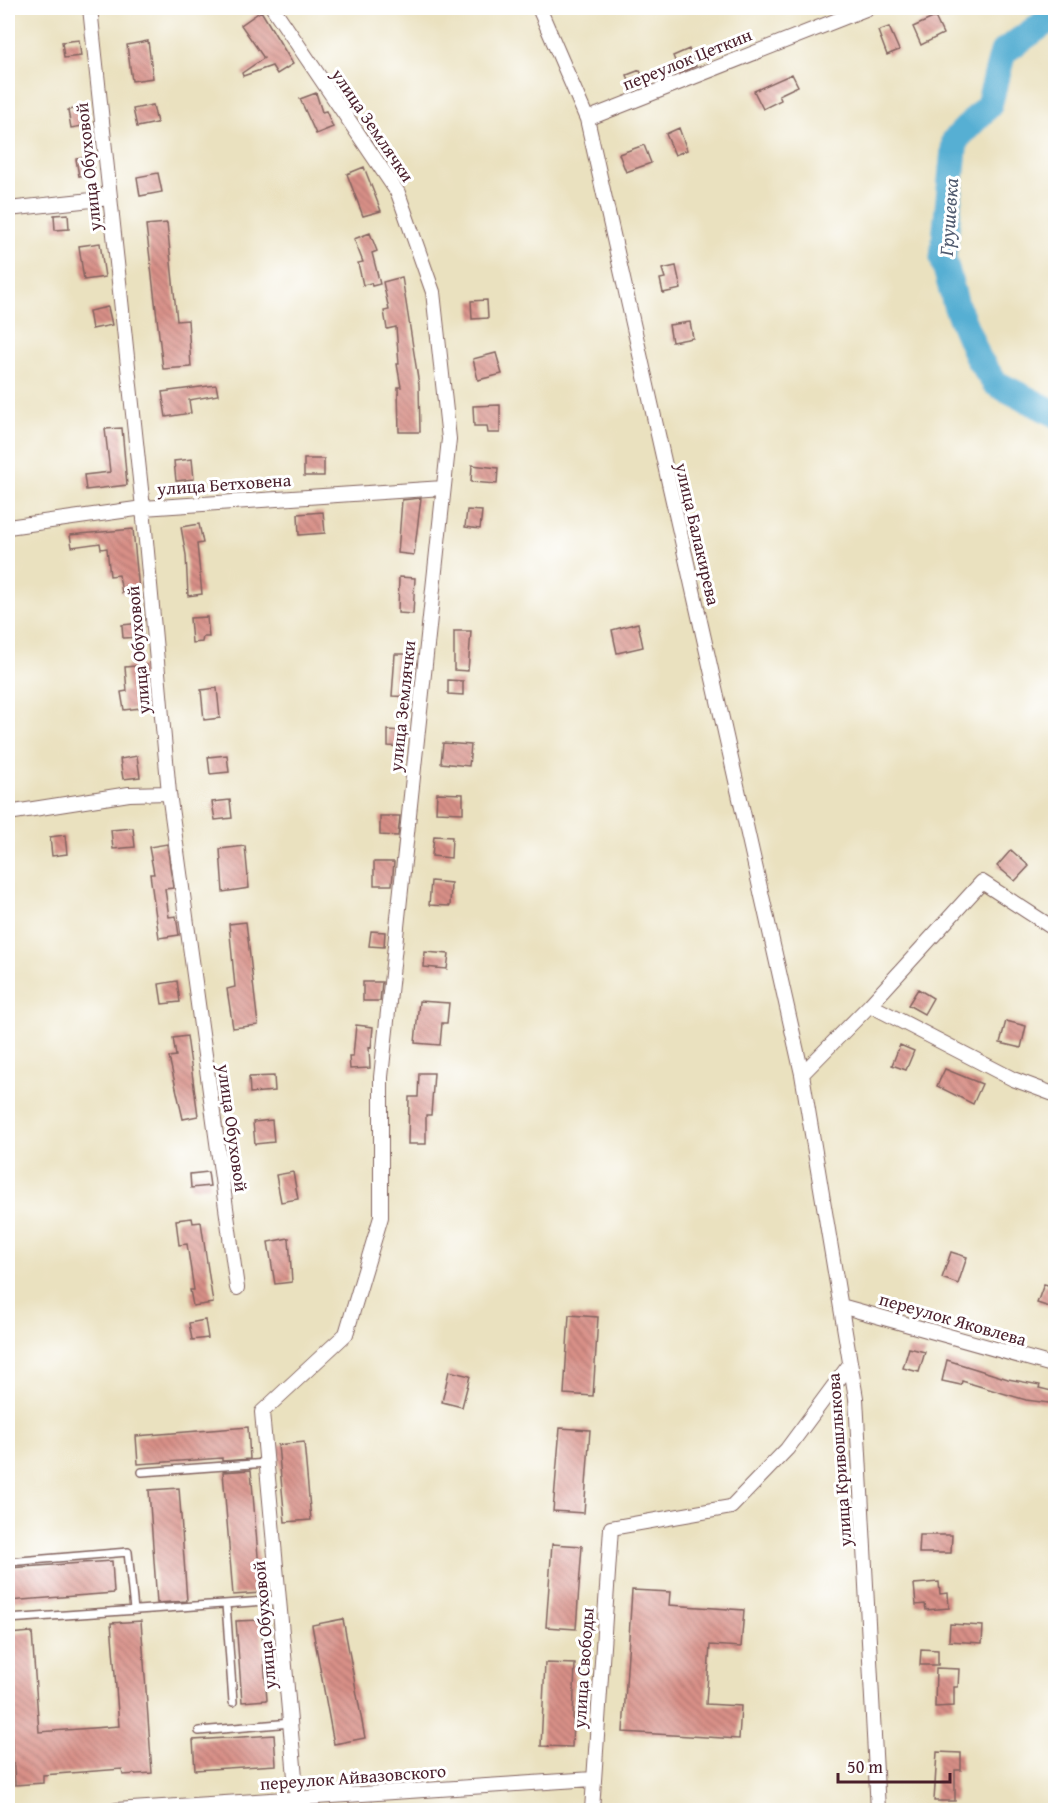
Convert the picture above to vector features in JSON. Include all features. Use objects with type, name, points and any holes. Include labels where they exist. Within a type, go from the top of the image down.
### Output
[{"type":"street","name":"улица Обуховой","points":[[90,8],[143,508],[169,793],[237,1288]]},
{"type":"street","name":"улица Землячки","points":[[262,1412],[346,1334],[381,1217],[381,1077],[448,439],[433,292],[398,193],[273,8]]},
{"type":"street","name":"улица Балакирева","points":[[539,8],[587,119],[802,1074]]},
{"type":"street","name":"переулок Цеткин","points":[[587,119],[849,11],[868,8]]},
{"type":"street","points":[[8,209],[110,198]]},
{"type":"street","name":"улица Бетховена","points":[[8,526],[143,508],[443,488]]},
{"type":"street","points":[[8,813],[129,794],[169,793]]},
{"type":"street","points":[[802,1074],[870,1005],[982,882],[1056,930]]},
{"type":"street","points":[[870,1005],[1012,1079],[1056,1095]]},
{"type":"street","name":"улица Кривошлыкова","points":[[802,1074],[856,1398],[878,1810]]},
{"type":"street","name":"переулок Яковлева","points":[[841,1306],[1056,1366]]},
{"type":"street","name":"улица Свободы","points":[[592,1810],[611,1527],[731,1508],[787,1449],[850,1364]]},
{"type":"street","name":"улица Обуховой","points":[[262,1412],[298,1804]]},
{"type":"street","name":"переулок Айвазовского","points":[[116,1810],[298,1804],[593,1779]]},
{"type":"lane","points":[[142,1472],[267,1463]]},
{"type":"lane","points":[[8,1562],[128,1552],[134,1610]]},
{"type":"lane","points":[[8,1619],[280,1600]]},
{"type":"lane","points":[[226,1604],[232,1702]]},
{"type":"lane","points":[[199,1731],[291,1723]]},
{"type":"building","points":[[261,11],[293,64],[277,74],[272,66],[243,76],[242,73],[264,58],[241,25]]},
{"type":"building","points":[[935,17],[943,34],[921,45],[913,27]]},
{"type":"building","points":[[889,27],[899,50],[887,55],[878,31]]},
{"type":"building","points":[[79,40],[81,56],[64,58],[62,42]]},
{"type":"building","points":[[148,41],[153,78],[132,81],[127,45]]},
{"type":"building","points":[[689,49],[696,66],[680,73],[673,56]]},
{"type":"building","points":[[640,70],[644,82],[631,87],[627,75]]},
{"type":"building","points":[[792,74],[798,86],[779,95],[781,100],[763,109],[754,91]]},
{"type":"building","points":[[316,93],[322,112],[326,111],[333,127],[316,134],[300,99]]},
{"type":"building","points":[[153,105],[157,123],[137,127],[133,109]]},
{"type":"building","points":[[86,107],[89,125],[71,128],[68,110]]},
{"type":"building","points":[[679,128],[687,150],[675,155],[666,134]]},
{"type":"building","points":[[644,145],[651,163],[626,172],[619,154]]},
{"type":"building","points":[[92,156],[95,173],[79,176],[76,159]]},
{"type":"building","points":[[364,167],[381,211],[363,216],[347,174]]},
{"type":"building","points":[[158,173],[162,192],[140,196],[137,177]]},
{"type":"building","points":[[68,214],[69,229],[55,230],[54,215]]},
{"type":"building","points":[[167,223],[177,321],[188,320],[191,367],[163,369],[146,225]]},
{"type":"building","points":[[370,233],[377,251],[372,253],[380,284],[372,286],[371,283],[363,285],[358,263],[363,262],[354,239]]},
{"type":"building","points":[[100,243],[105,277],[84,280],[79,246]]},
{"type":"building","points":[[676,266],[681,289],[663,293],[660,279],[665,278],[662,269]]},
{"type":"building","points":[[402,277],[419,385],[420,432],[399,432],[398,387],[401,387],[397,364],[399,364],[396,327],[387,329],[384,311],[389,310],[383,282]]},
{"type":"building","points":[[487,300],[488,318],[472,319],[471,301]]},
{"type":"building","points":[[108,307],[112,325],[92,329],[89,311]]},
{"type":"building","points":[[690,322],[693,338],[672,342],[669,325]]},
{"type":"building","points":[[496,353],[502,374],[478,380],[473,359]]},
{"type":"building","points":[[216,385],[218,395],[189,400],[191,413],[166,417],[162,392]]},
{"type":"building","points":[[500,405],[500,433],[488,433],[487,426],[474,426],[473,406]]},
{"type":"building","points":[[122,428],[127,485],[86,490],[84,475],[110,472],[105,429]]},
{"type":"building","points":[[192,459],[194,479],[176,481],[174,461]]},
{"type":"building","points":[[304,459],[324,459],[324,476],[304,476]]},
{"type":"building","points":[[472,465],[498,468],[497,484],[471,482]]},
{"type":"building","points":[[421,498],[414,555],[398,553],[402,500]]},
{"type":"building","points":[[467,510],[482,511],[480,529],[465,527]]},
{"type":"building","points":[[323,512],[325,533],[299,535],[298,514]]},
{"type":"building","points":[[199,524],[203,543],[197,544],[202,594],[188,596],[186,555],[181,527]]},
{"type":"building","points":[[133,529],[139,591],[122,593],[119,575],[110,576],[107,548],[101,549],[100,543],[72,547],[70,535]]},
{"type":"building","points":[[399,577],[415,578],[413,614],[398,613]]},
{"type":"building","points":[[207,617],[209,637],[203,637],[202,642],[192,643],[190,618]]},
{"type":"building","points":[[142,623],[143,637],[123,638],[122,625]]},
{"type":"building","points":[[638,623],[643,647],[617,653],[612,630]]},
{"type":"building","points":[[454,631],[471,631],[468,671],[454,670]]},
{"type":"building","points":[[395,654],[409,654],[409,684],[413,684],[412,697],[392,696]]},
{"type":"building","points":[[147,665],[148,680],[144,681],[148,707],[124,710],[121,692],[127,691],[125,667]]},
{"type":"building","points":[[448,680],[463,681],[463,695],[448,694]]},
{"type":"building","points":[[217,688],[220,718],[204,720],[201,690]]},
{"type":"building","points":[[388,730],[405,731],[404,747],[388,746]]},
{"type":"building","points":[[443,743],[471,745],[469,766],[441,763]]},
{"type":"building","points":[[227,755],[229,772],[210,774],[208,757]]},
{"type":"building","points":[[137,756],[140,777],[123,779],[120,759]]},
{"type":"building","points":[[437,793],[463,794],[463,813],[436,812]]},
{"type":"building","points":[[230,800],[232,818],[215,820],[212,802]]},
{"type":"building","points":[[380,816],[400,816],[398,836],[380,835]]},
{"type":"building","points":[[133,828],[135,847],[113,849],[111,830]]},
{"type":"building","points":[[65,835],[67,854],[52,856],[50,837]]},
{"type":"building","points":[[434,836],[452,837],[451,858],[432,856]]},
{"type":"building","points":[[167,844],[173,888],[165,889],[169,917],[176,916],[179,935],[159,938],[150,874],[154,874],[149,847]]},
{"type":"building","points":[[245,846],[249,888],[223,892],[220,849]]},
{"type":"building","points":[[1011,850],[1029,866],[1015,881],[997,866]]},
{"type":"building","points":[[374,862],[394,862],[392,885],[374,885]]},
{"type":"building","points":[[431,881],[451,883],[450,906],[429,905]]},
{"type":"building","points":[[246,922],[258,1025],[233,1028],[227,989],[235,987],[229,924]]},
{"type":"building","points":[[371,931],[385,932],[384,947],[369,946]]},
{"type":"building","points":[[425,952],[449,954],[447,969],[424,967]]},
{"type":"building","points":[[177,981],[180,1002],[162,1004],[159,984]]},
{"type":"building","points":[[363,982],[382,982],[380,1001],[363,1001]]},
{"type":"building","points":[[918,989],[933,998],[924,1014],[908,1005]]},
{"type":"building","points":[[419,1001],[449,1003],[447,1023],[442,1023],[440,1045],[415,1043]]},
{"type":"building","points":[[1006,1021],[1026,1026],[1021,1048],[1000,1043]]},
{"type":"building","points":[[356,1025],[373,1027],[371,1048],[369,1047],[370,1068],[350,1069],[349,1056],[353,1056]]},
{"type":"building","points":[[187,1036],[198,1116],[183,1119],[169,1057],[176,1056],[173,1038]]},
{"type":"building","points":[[900,1045],[914,1051],[906,1070],[892,1065]]},
{"type":"building","points":[[945,1069],[982,1084],[973,1104],[937,1086]]},
{"type":"building","points":[[419,1073],[434,1073],[431,1115],[426,1115],[426,1144],[408,1144],[409,1097],[418,1097]]},
{"type":"building","points":[[274,1076],[275,1091],[250,1093],[249,1077]]},
{"type":"building","points":[[272,1120],[274,1142],[255,1144],[253,1122]]},
{"type":"building","points":[[208,1172],[210,1186],[191,1188],[190,1174]]},
{"type":"building","points":[[293,1172],[298,1199],[281,1202],[276,1175]]},
{"type":"building","points":[[192,1218],[193,1223],[201,1222],[213,1303],[193,1306],[190,1290],[194,1290],[187,1244],[179,1245],[176,1220]]},
{"type":"building","points":[[289,1238],[292,1282],[275,1284],[268,1242]]},
{"type":"building","points":[[951,1252],[967,1257],[958,1284],[942,1278]]},
{"type":"building","points":[[1044,1284],[1056,1287],[1056,1309],[1037,1303]]},
{"type":"building","points":[[569,1315],[598,1317],[593,1396],[564,1394]]},
{"type":"building","points":[[205,1320],[208,1338],[192,1340],[189,1323]]},
{"type":"building","points":[[909,1348],[925,1352],[919,1372],[903,1368]]},
{"type":"building","points":[[947,1360],[1008,1379],[1040,1385],[1039,1388],[1056,1392],[1056,1404],[1026,1400],[962,1381],[961,1385],[942,1381]]},
{"type":"building","points":[[449,1371],[470,1376],[462,1407],[442,1402]]},
{"type":"building","points":[[248,1427],[250,1459],[222,1461],[222,1458],[138,1464],[136,1436]]},
{"type":"building","points":[[560,1428],[590,1430],[584,1513],[553,1511]]},
{"type":"building","points":[[304,1442],[311,1520],[285,1522],[278,1445]]},
{"type":"building","points":[[251,1470],[261,1593],[233,1595],[223,1472]]},
{"type":"building","points":[[179,1488],[187,1601],[157,1603],[149,1490]]},
{"type":"building","points":[[920,1535],[952,1535],[951,1553],[919,1553]]},
{"type":"building","points":[[552,1544],[582,1546],[576,1629],[546,1627]]},
{"type":"building","points":[[112,1561],[114,1593],[8,1601],[8,1568]]},
{"type":"building","points":[[939,1582],[940,1594],[948,1593],[949,1608],[926,1610],[925,1604],[916,1605],[914,1584]]},
{"type":"building","points":[[632,1590],[670,1592],[669,1605],[744,1610],[741,1647],[710,1645],[706,1704],[741,1706],[739,1739],[623,1732]]},
{"type":"building","points":[[343,1619],[365,1738],[334,1744],[312,1625]]},
{"type":"building","points":[[261,1620],[267,1700],[242,1702],[236,1621]]},
{"type":"building","points":[[141,1621],[152,1773],[123,1775],[122,1769],[43,1775],[43,1783],[15,1785],[8,1688],[8,1634],[32,1632],[39,1732],[119,1726],[111,1623]]},
{"type":"building","points":[[950,1624],[983,1626],[982,1643],[949,1641]]},
{"type":"building","points":[[921,1649],[938,1650],[938,1665],[920,1665]]},
{"type":"building","points":[[545,1663],[575,1664],[572,1747],[541,1746]]},
{"type":"building","points":[[936,1668],[959,1669],[958,1687],[954,1687],[954,1706],[935,1707]]},
{"type":"building","points":[[274,1735],[276,1765],[195,1770],[193,1740]]},
{"type":"building","points":[[937,1752],[961,1753],[961,1770],[955,1770],[955,1801],[934,1801]]},
{"type":"waterway","name":"Грушевка","points":[[1056,15],[1003,52],[989,105],[955,140],[943,258],[956,305],[978,358],[995,383],[1056,414]]}]
